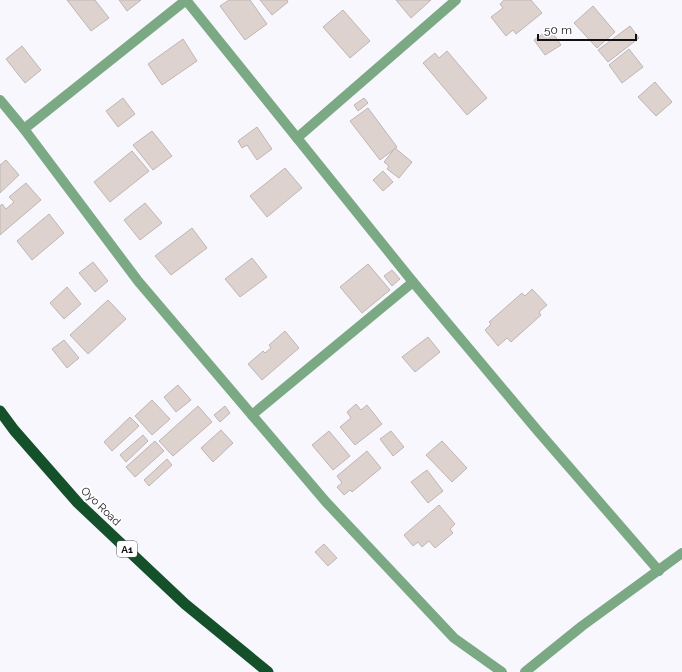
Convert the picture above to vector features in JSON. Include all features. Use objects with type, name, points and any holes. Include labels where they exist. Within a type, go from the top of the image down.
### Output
[{"type":"highway","name":"Oyo Road","points":[[0,411],[14,430],[78,504],[185,604],[268,672]]},
{"type":"street","points":[[24,130],[186,0],[413,282],[542,436],[659,571]]},
{"type":"street","points":[[297,138],[456,0]]},
{"type":"street","points":[[0,100],[138,281],[326,502],[454,638],[502,672]]},
{"type":"street","points":[[252,415],[413,282]]},
{"type":"street","points":[[525,672],[582,626],[682,553]]},
{"type":"building","points":[[67,0],[95,0],[109,18],[91,31]]},
{"type":"building","points":[[119,0],[141,0],[127,11]]},
{"type":"building","points":[[229,0],[250,0],[267,24],[245,40],[220,6]]},
{"type":"building","points":[[260,0],[287,0],[288,2],[272,15]]},
{"type":"building","points":[[396,0],[431,0],[411,18]]},
{"type":"building","points":[[504,0],[531,0],[542,13],[516,34],[513,30],[506,36],[491,17],[503,8],[500,4]]},
{"type":"building","points":[[593,6],[615,32],[597,48],[574,23]]},
{"type":"building","points":[[343,10],[370,41],[350,58],[323,27]]},
{"type":"building","points":[[630,26],[639,38],[608,62],[598,50]]},
{"type":"building","points":[[550,29],[561,45],[545,55],[534,40]]},
{"type":"building","points":[[183,39],[197,61],[162,85],[148,64]]},
{"type":"building","points":[[22,46],[41,70],[25,83],[6,59]]},
{"type":"building","points":[[629,49],[643,67],[622,83],[609,65]]},
{"type":"building","points":[[447,51],[487,98],[467,115],[423,63],[435,53],[439,58]]},
{"type":"building","points":[[655,82],[672,102],[656,116],[638,97]]},
{"type":"building","points":[[123,98],[135,114],[118,127],[106,111]]},
{"type":"building","points":[[364,98],[368,103],[358,111],[354,105]]},
{"type":"building","points":[[368,108],[397,147],[380,160],[350,121]]},
{"type":"building","points":[[257,127],[272,149],[257,160],[247,145],[242,148],[238,141]]},
{"type":"building","points":[[152,131],[172,156],[153,170],[133,145]]},
{"type":"building","points":[[395,148],[412,162],[399,178],[387,169],[389,166],[384,162]]},
{"type":"building","points":[[132,151],[149,171],[110,202],[94,182]]},
{"type":"building","points":[[6,160],[19,175],[0,193],[0,165]]},
{"type":"building","points":[[285,168],[302,188],[267,217],[250,196]]},
{"type":"building","points":[[383,171],[393,182],[383,191],[373,180]]},
{"type":"building","points":[[26,183],[41,200],[0,235],[0,206],[2,204],[6,209],[14,202],[9,197]]},
{"type":"building","points":[[145,203],[162,223],[140,240],[124,220]]},
{"type":"building","points":[[49,214],[64,233],[32,260],[17,241]]},
{"type":"building","points":[[192,228],[207,248],[171,275],[155,256]]},
{"type":"building","points":[[252,258],[267,277],[240,297],[225,279]]},
{"type":"building","points":[[93,262],[108,281],[95,292],[79,273]]},
{"type":"building","points":[[368,264],[390,290],[362,313],[340,287]]},
{"type":"building","points":[[392,270],[400,279],[392,286],[384,276]]},
{"type":"building","points":[[67,287],[81,304],[64,319],[50,303]]},
{"type":"building","points":[[532,289],[547,305],[539,312],[541,315],[511,342],[507,338],[498,346],[485,330],[491,324],[489,322],[522,293],[525,296]]},
{"type":"building","points":[[108,300],[126,319],[88,354],[70,335]]},
{"type":"building","points":[[285,331],[299,348],[262,380],[248,364],[263,351],[265,353],[271,348],[269,345]]},
{"type":"building","points":[[428,337],[440,352],[415,372],[402,357]]},
{"type":"building","points":[[64,340],[79,358],[67,368],[52,349]]},
{"type":"building","points":[[178,385],[191,400],[176,412],[164,397]]},
{"type":"building","points":[[152,400],[170,419],[152,435],[135,416]]},
{"type":"building","points":[[356,404],[361,410],[367,405],[382,424],[355,445],[340,427],[351,418],[347,412]]},
{"type":"building","points":[[198,406],[212,422],[173,456],[159,441]]},
{"type":"building","points":[[225,406],[230,413],[220,422],[214,415]]},
{"type":"building","points":[[130,417],[139,426],[112,451],[104,442]]},
{"type":"building","points":[[221,430],[233,443],[213,462],[201,448]]},
{"type":"building","points":[[329,431],[350,456],[333,470],[312,445]]},
{"type":"building","points":[[391,431],[404,447],[393,456],[380,439]]},
{"type":"building","points":[[143,435],[148,441],[126,462],[120,455]]},
{"type":"building","points":[[155,441],[164,451],[135,477],[126,467]]},
{"type":"building","points":[[442,441],[467,468],[452,482],[426,455]]},
{"type":"building","points":[[367,451],[381,468],[352,492],[350,490],[344,495],[337,487],[342,483],[337,476]]},
{"type":"building","points":[[167,459],[172,465],[149,486],[144,480]]},
{"type":"building","points":[[427,470],[443,491],[428,503],[411,482]]},
{"type":"building","points":[[439,505],[455,524],[450,529],[453,533],[435,548],[429,541],[422,547],[418,542],[413,546],[404,535]]},
{"type":"building","points":[[324,544],[337,558],[328,566],[315,552]]}]
